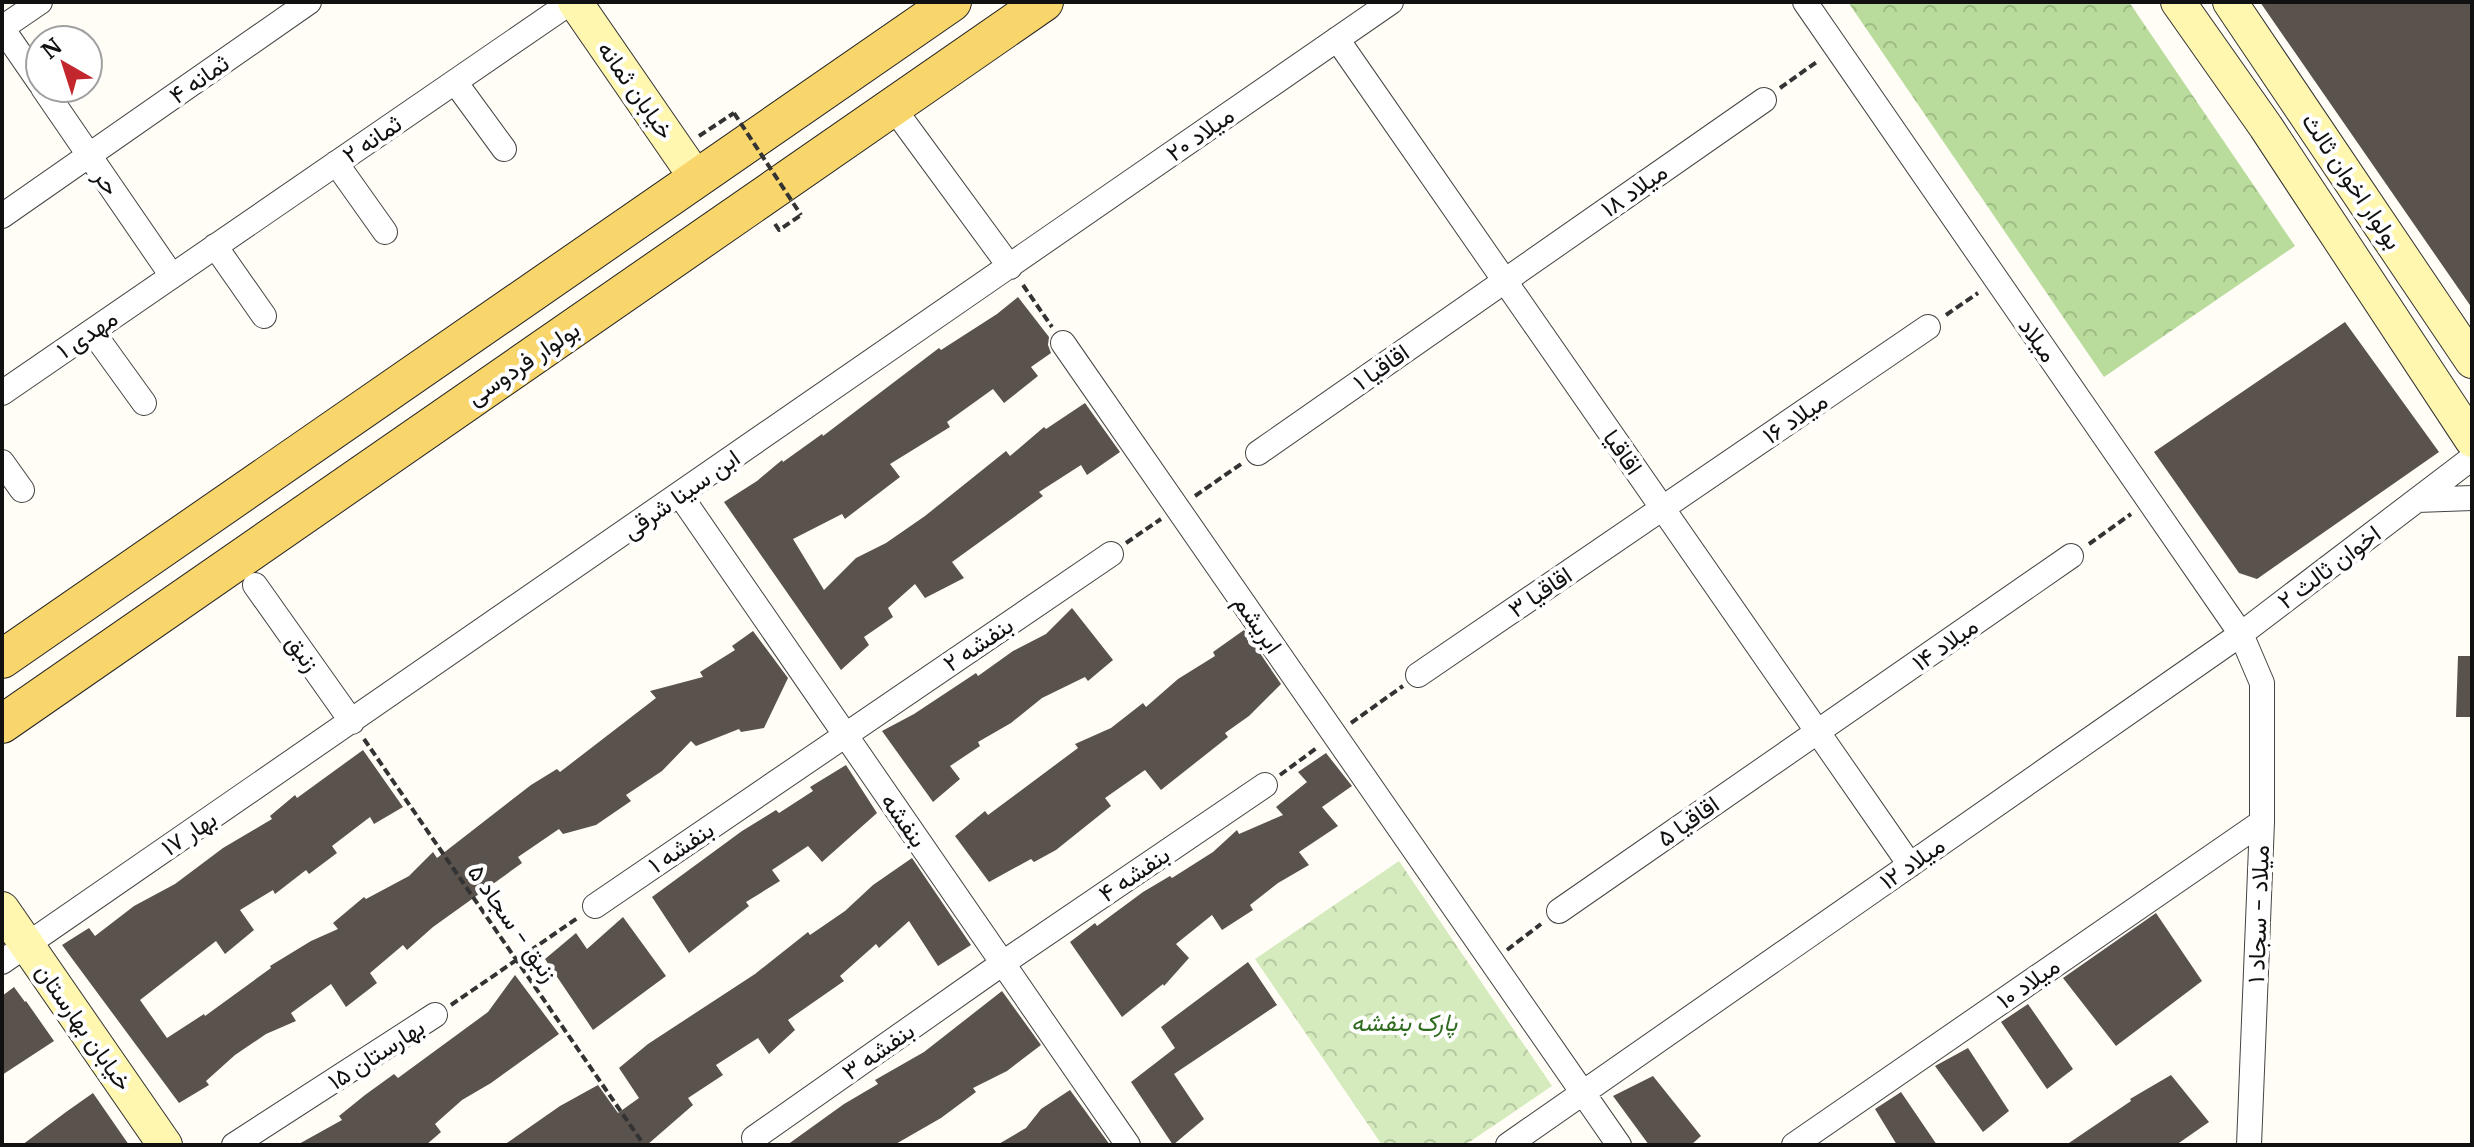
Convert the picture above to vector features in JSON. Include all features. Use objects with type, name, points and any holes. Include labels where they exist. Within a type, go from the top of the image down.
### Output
[{"type":"main road","points":[[2,659],[952,2]]},
{"type":"main road","name":"بولوار فردوسی","points":[[2,724],[1044,2]]},
{"type":"street","points":[[2,28],[40,2]]},
{"type":"street","name":"ثمانه ۴","points":[[2,216],[309,2]]},
{"type":"street","name":"ثمانه ۲","points":[[172,276],[573,2]]},
{"type":"street","name":"خیابان ثمانه","points":[[573,2],[697,179]]},
{"type":"street","name":"میلاد ۲۰","points":[[1010,267],[1391,2]]},
{"type":"street","name":"میلاد","points":[[1805,2],[2241,634],[2262,683]]},
{"type":"street","points":[[2178,2],[2266,127],[2472,440]]},
{"type":"street","name":"بولوار اخوان ثالث","points":[[2230,2],[2472,361]]},
{"type":"street","name":"حر","points":[[2,28],[24,60]]},
{"type":"street","name":"اقاقیا","points":[[1337,39],[1910,865]]},
{"type":"street","points":[[455,82],[504,149]]},
{"type":"street","name":"میلاد ۱۸","points":[[1504,281],[1764,100]]},
{"type":"street","points":[[2266,127],[2299,103]]},
{"type":"street","name":"حر","points":[[54,104],[172,276]]},
{"type":"street","points":[[892,106],[1010,267]]},
{"type":"street","points":[[336,163],[385,232]]},
{"type":"street","points":[[215,246],[264,316]]},
{"type":"street","name":"ابن سینا شرقی","points":[[352,722],[1010,267]]},
{"type":"street","name":"مهدی ۱","points":[[2,393],[172,276]]},
{"type":"street","name":"اقاقیا ۱","points":[[1258,453],[1504,281]]},
{"type":"street","name":"میلاد ۱۶","points":[[1662,509],[1928,327]]},
{"type":"street","points":[[92,331],[144,403]]},
{"type":"street","name":"ابریشم","points":[[1063,343],[1619,1145]]},
{"type":"street","name":"اخوان ثالث ۲","points":[[2241,634],[2472,458]]},
{"type":"street","points":[[2,462],[22,490]]},
{"type":"street","name":"بنفشه","points":[[680,495],[1128,1145]]},
{"type":"street","points":[[2417,500],[2472,498]]},
{"type":"street","name":"اقاقیا ۳","points":[[1418,675],[1662,509]]},
{"type":"street","name":"بنفشه ۲","points":[[845,735],[1111,554]]},
{"type":"street","name":"میلاد ۱۴","points":[[1818,732],[2071,556]]},
{"type":"street","name":"زنبق","points":[[255,585],[352,722]]},
{"type":"street","name":"میلاد ۱۲","points":[[1508,1145],[2241,634]]},
{"type":"street","name":"میلاد - سجاد ۱","points":[[2249,1145],[2262,822],[2262,683]]},
{"type":"street","name":"بهار ۱۷","points":[[14,954],[352,722]]},
{"type":"street","name":"اقاقیا ۵","points":[[1559,911],[1818,732]]},
{"type":"street","name":"بنفشه ۱","points":[[595,906],[845,735]]},
{"type":"street","name":"بنفشه ۴","points":[[1003,963],[1265,785]]},
{"type":"street","name":"میلاد ۱۰","points":[[1794,1145],[2262,822]]},
{"type":"street","name":"خیابان بهارستان","points":[[2,909],[14,954],[165,1145]]},
{"type":"street","name":"بنفشه ۳","points":[[754,1138],[1003,963]]},
{"type":"street","name":"بهارستان ۱۵","points":[[234,1145],[435,1015]]},
{"type":"path","points":[[1764,100],[1836,48]]},
{"type":"path","points":[[716,125],[734,113],[801,215],[779,230]]},
{"type":"path","points":[[1010,267],[1063,343]]},
{"type":"path","points":[[1928,327],[1997,280]]},
{"type":"path","points":[[2071,556],[2150,502]]},
{"type":"path","name":"زنبق - سجاد ۵","points":[[352,722],[644,1145]]},
{"type":"path","points":[[517,960],[595,906]]},
{"type":"path","points":[[1492,962],[1559,911]]},
{"type":"path","name":"بهارستان ۱۵","points":[[435,1015],[517,960]]},
{"type":"green space","points":[[1848,2],[2129,2],[2295,246],[2104,377]]},
{"type":"green space","name":"پارک بنفشه","points":[[1399,861],[1552,1086],[1465,1145],[1382,1145],[1255,959]]},
{"type":"building","points":[[2260,2],[2472,2],[2472,308]]},
{"type":"building","points":[[1018,297],[1049,337],[1051,353],[1031,367],[1038,376],[1004,403],[993,389],[947,422],[950,427],[890,464],[900,477],[845,519],[842,514],[793,539],[824,590],[856,558],[886,543],[925,516],[1006,451],[1010,456],[1044,427],[1046,429],[1085,403],[1120,452],[1087,475],[1081,465],[1039,492],[1043,496],[952,562],[964,578],[925,598],[915,584],[888,608],[893,617],[864,637],[869,645],[841,670],[724,502],[782,460],[823,436],[939,348],[941,350],[997,314]]},
{"type":"building","points":[[2345,322],[2439,452],[2257,579],[2239,573],[2154,452]]},
{"type":"building","points":[[1072,608],[1113,660],[1088,681],[1085,677],[1042,698],[1011,723],[978,742],[980,746],[950,766],[960,779],[933,802],[882,731],[1046,634]]},
{"type":"building","points":[[1244,630],[1281,684],[1249,716],[1225,733],[1228,737],[1161,790],[1145,770],[1105,798],[1111,806],[1056,850],[1034,862],[1031,859],[989,882],[955,836],[985,811],[988,815],[1078,748],[1075,744],[1111,728],[1143,703],[1146,707],[1178,679],[1215,656],[1213,652]]},
{"type":"building","points":[[753,631],[788,678],[764,728],[741,732],[739,729],[696,746],[691,741],[662,771],[626,795],[631,801],[596,825],[563,834],[559,829],[518,857],[522,863],[433,927],[407,950],[403,945],[370,973],[377,983],[346,1007],[331,984],[291,1013],[296,1021],[266,1034],[235,1055],[206,1081],[209,1085],[179,1103],[62,945],[89,928],[95,936],[134,906],[175,884],[223,848],[272,819],[270,816],[295,795],[297,798],[363,750],[403,807],[374,824],[370,817],[332,846],[337,853],[309,874],[306,870],[275,894],[273,890],[240,910],[254,930],[225,954],[216,941],[140,1000],[167,1038],[205,1016],[270,966],[338,929],[333,923],[364,897],[366,899],[409,876],[433,852],[437,858],[531,785],[557,769],[560,772],[656,698],[650,691],[703,677],[700,672],[735,650],[732,646]]},
{"type":"building","points":[[2458,656],[2472,656],[2472,717],[2456,717]]},
{"type":"building","points":[[1326,753],[1352,786],[1322,807],[1338,826],[1299,852],[1309,865],[1278,883],[1250,905],[1253,910],[1222,930],[1212,915],[1176,944],[1189,958],[1164,986],[1122,1017],[1070,942],[1143,892],[1213,852],[1237,830],[1239,834],[1283,815],[1276,807],[1307,782],[1298,772]]},
{"type":"building","points":[[846,765],[877,813],[822,862],[808,846],[772,870],[780,881],[746,902],[749,906],[689,953],[652,897],[742,831],[776,810],[779,813],[813,791],[810,787]]},
{"type":"building","points":[[912,858],[971,945],[938,966],[909,921],[879,948],[876,944],[840,976],[844,981],[788,1020],[795,1030],[769,1054],[758,1038],[716,1065],[723,1075],[688,1098],[693,1105],[647,1145],[504,1145],[560,1106],[598,1085],[618,1113],[639,1098],[619,1068],[648,1044],[755,974],[808,932],[810,935],[845,911],[873,885]]},
{"type":"building","points":[[2156,913],[2202,981],[2116,1046],[2063,978]]},
{"type":"building","points":[[623,917],[666,976],[593,1030],[545,959],[576,933],[587,949]]},
{"type":"building","points":[[1248,962],[1277,1005],[1174,1074],[1204,1119],[1173,1145],[1131,1082],[1175,1048],[1161,1027]]},
{"type":"building","points":[[515,975],[559,1034],[462,1100],[435,1124],[441,1132],[426,1145],[297,1145],[342,1120],[339,1116],[365,1095],[394,1074],[398,1078],[488,1012]]},
{"type":"building","points":[[14,987],[54,1041],[2,1075],[2,996]]},
{"type":"building","points":[[1002,991],[1041,1045],[1007,1071],[973,1088],[976,1092],[941,1118],[894,1145],[787,1145],[878,1084],[875,1080],[924,1052]]},
{"type":"building","points":[[2028,1004],[2073,1069],[2047,1089],[2001,1022]]},
{"type":"building","points":[[1968,1048],[2009,1111],[1983,1132],[1935,1066]]},
{"type":"building","points":[[2171,1075],[2209,1122],[2176,1145],[2066,1145],[2130,1099]]},
{"type":"building","points":[[1653,1076],[1701,1136],[1691,1145],[1649,1145],[1613,1096]]},
{"type":"building","points":[[1070,1090],[1110,1145],[997,1145],[1026,1128],[1041,1109]]},
{"type":"building","points":[[1901,1092],[1937,1145],[1897,1145],[1875,1109]]},
{"type":"building","points":[[93,1093],[129,1145],[22,1145],[66,1112]]}]
